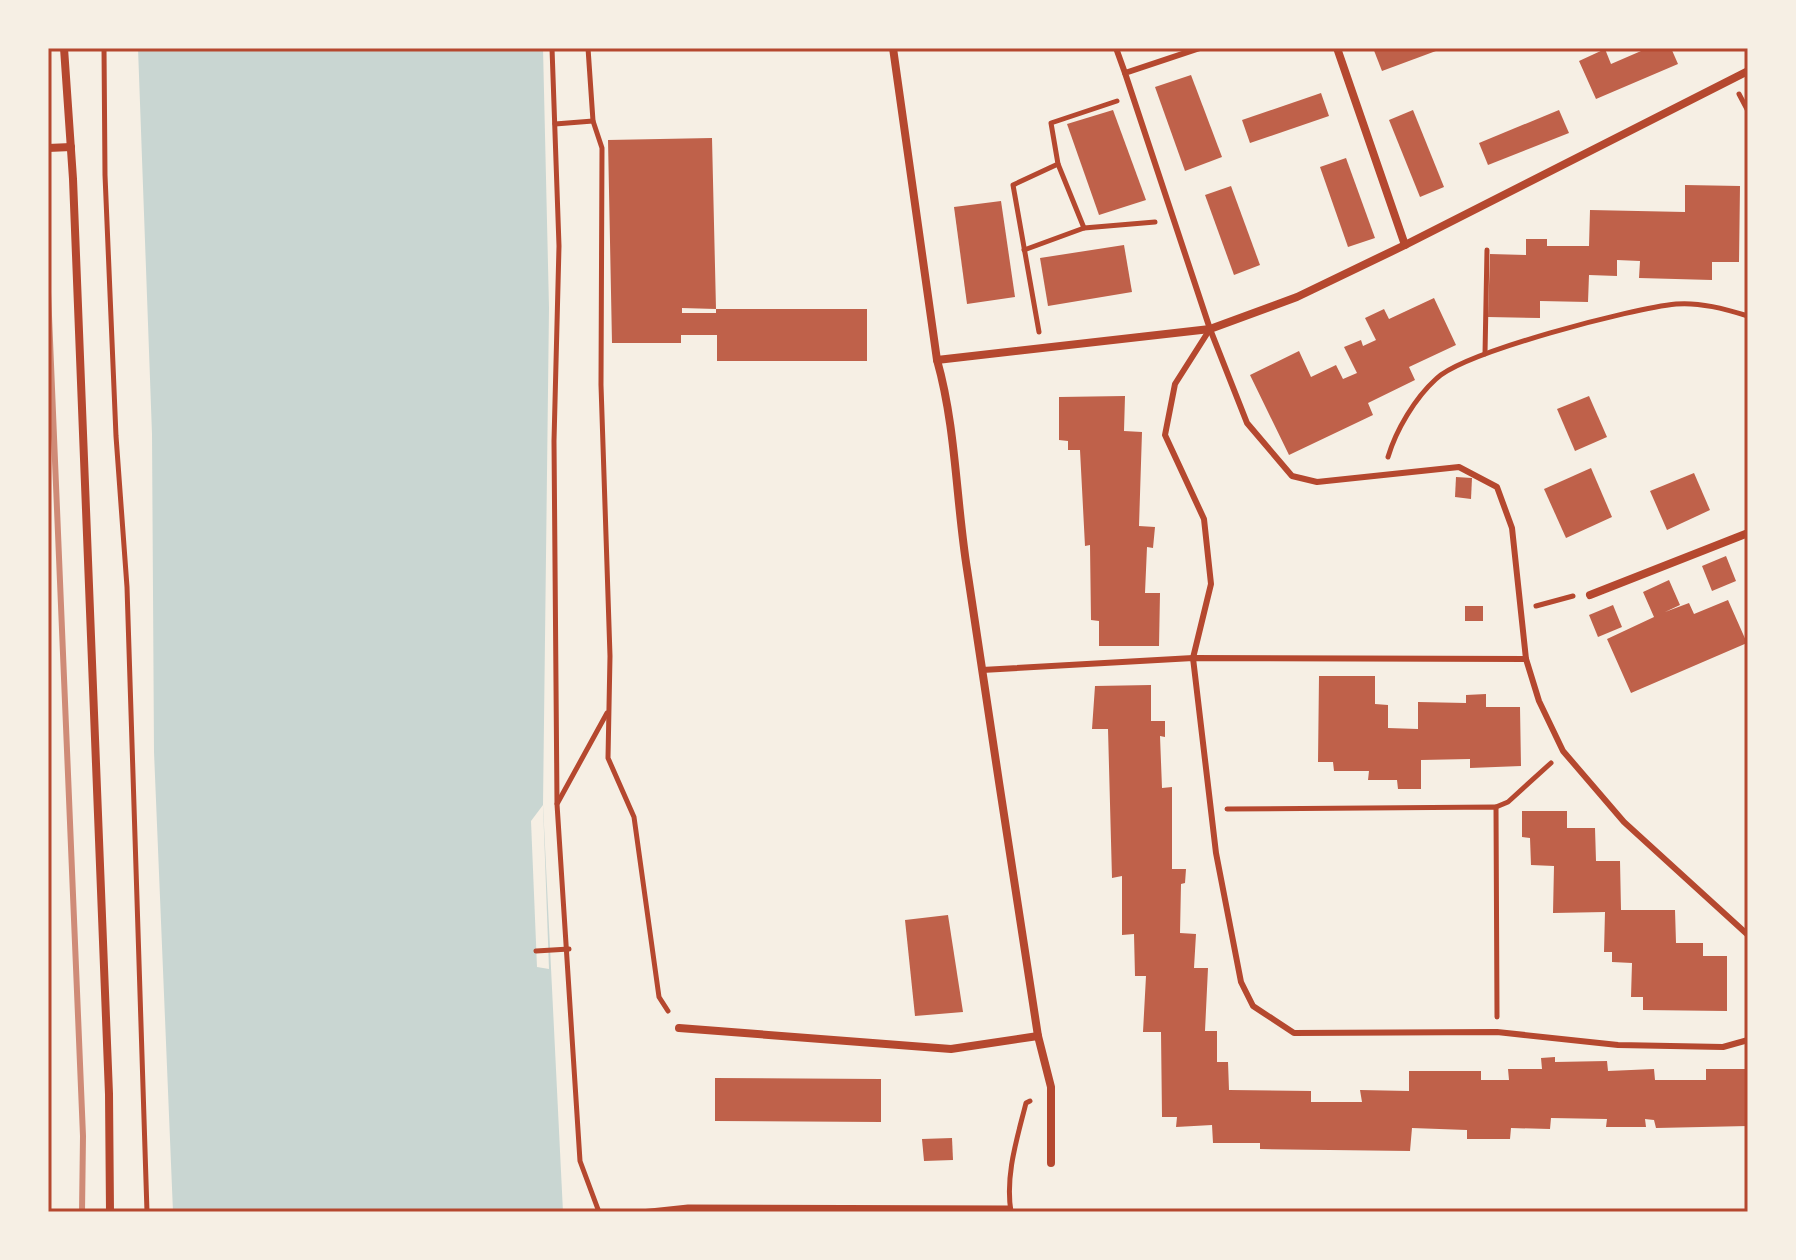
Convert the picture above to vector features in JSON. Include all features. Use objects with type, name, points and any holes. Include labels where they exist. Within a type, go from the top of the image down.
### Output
[{"type":"street","points":[[64,48],[71,147],[109,1094],[110,1212]]},
{"type":"street","points":[[893,48],[937,360],[946,390],[958,511],[982,670],[1038,1036],[1051,1087],[1051,1163]]},
{"type":"street","points":[[1337,48],[1405,245]]},
{"type":"street","points":[[937,360],[1210,329],[1297,297],[1748,71]]},
{"type":"street","points":[[48,148],[71,147]]},
{"type":"street","points":[[1590,595],[1748,533]]},
{"type":"street","points":[[679,1028],[951,1049],[1038,1036]]},
{"type":"lane","points":[[1116,48],[1210,329],[1247,423],[1292,476],[1317,482],[1459,467],[1497,487],[1512,528],[1526,659],[1539,701],[1563,751],[1624,822],[1748,935]]},
{"type":"lane","points":[[1125,73],[1200,48]]},
{"type":"lane","points":[[1210,329],[1175,384],[1165,435],[1204,519],[1211,584],[1193,658],[1210,809],[1241,982],[1253,1006],[1294,1033],[1497,1032],[1618,1045],[1723,1047],[1748,1040]]},
{"type":"lane","points":[[982,670],[1193,658],[1526,659]]},
{"type":"path","points":[[104,48],[105,175],[116,436],[127,587],[147,1212]]},
{"type":"path","points":[[552,48],[559,246],[554,441],[557,804],[569,949],[580,1161],[599,1212]]},
{"type":"path","points":[[588,48],[593,121],[602,148],[601,385],[610,656],[608,758],[634,817],[659,997],[679,1028]]},
{"type":"path","points":[[1084,228],[1058,164],[1051,123],[1132,97]]},
{"type":"path","points":[[555,124],[593,121]]},
{"type":"path","points":[[1042,348],[1013,185],[1058,164]]},
{"type":"path","points":[[1024,250],[1084,228],[1174,221]]},
{"type":"path","points":[[1485,354],[1487,250]]},
{"type":"path","points":[[1387,475],[1392,445],[1411,410],[1436,378],[1462,361],[1637,311],[1677,304],[1705,305],[1748,316]]},
{"type":"path","points":[[1520,607],[1590,595]]},
{"type":"path","points":[[557,804],[608,712]]},
{"type":"path","points":[[1210,809],[1496,807],[1508,802],[1563,751]]},
{"type":"path","points":[[1496,807],[1497,1032]]},
{"type":"path","points":[[536,951],[569,949]]},
{"type":"path","points":[[641,1212],[688,1207],[1011,1210],[1009,1180],[1026,1103],[1051,1087]]},
{"type":"shaded area","points":[[138,48],[543,48],[549,308],[543,805],[563,1212],[173,1212],[154,752],[152,434]]},
{"type":"pier","points":[[543,805],[549,969],[537,967],[531,821]]},
{"type":"building","points":[[1373,48],[1444,48],[1382,71]]},
{"type":"building","points":[[1648,48],[1671,48],[1678,64],[1596,99],[1579,61],[1605,49],[1611,64]]},
{"type":"building","points":[[1191,75],[1222,157],[1185,171],[1155,87]]},
{"type":"building","points":[[1321,93],[1329,116],[1250,143],[1242,120]]},
{"type":"building","points":[[1113,110],[1146,200],[1099,215],[1067,124]]},
{"type":"building","points":[[1413,110],[1444,187],[1420,197],[1389,120]]},
{"type":"building","points":[[1559,110],[1569,133],[1488,165],[1479,143]]},
{"type":"building","points":[[712,138],[716,309],[867,309],[867,361],[717,361],[717,335],[681,335],[681,343],[612,343],[608,140]],"holes":[[[682,308],[716,309],[716,313],[682,313]]]},
{"type":"building","points":[[1346,158],[1375,238],[1348,247],[1320,167]]},
{"type":"building","points":[[1685,185],[1740,186],[1739,262],[1712,262],[1712,280],[1639,278],[1640,261],[1617,260],[1617,276],[1589,275],[1588,302],[1540,301],[1540,318],[1488,317],[1490,254],[1526,255],[1526,239],[1547,239],[1547,246],[1589,246],[1590,210],[1685,212]]},
{"type":"building","points":[[1231,186],[1260,265],[1234,275],[1205,195]]},
{"type":"building","points":[[1001,201],[1015,297],[967,304],[954,207]]},
{"type":"building","points":[[1124,245],[1132,292],[1048,306],[1040,258]]},
{"type":"building","points":[[1434,298],[1456,345],[1409,367],[1415,380],[1368,403],[1373,415],[1289,455],[1250,375],[1299,351],[1311,377],[1336,365],[1343,379],[1357,373],[1344,347],[1361,340],[1363,346],[1376,340],[1365,318],[1384,309],[1389,319]]},
{"type":"building","points":[[1125,396],[1124,431],[1142,432],[1139,526],[1155,527],[1153,548],[1147,547],[1145,593],[1160,593],[1159,646],[1099,646],[1099,621],[1091,620],[1090,545],[1085,546],[1080,450],[1068,450],[1068,441],[1059,440],[1059,397]]},
{"type":"building","points":[[1589,396],[1607,437],[1575,451],[1557,409]]},
{"type":"building","points":[[1591,468],[1612,517],[1566,538],[1544,489]]},
{"type":"building","points":[[1694,473],[1710,510],[1667,530],[1650,491]]},
{"type":"building","points":[[1456,477],[1472,478],[1471,499],[1455,497]]},
{"type":"building","points":[[1726,556],[1736,581],[1712,591],[1702,566]]},
{"type":"building","points":[[1669,580],[1680,605],[1665,612],[1689,603],[1694,614],[1728,600],[1747,643],[1631,693],[1607,639],[1654,617],[1643,592]]},
{"type":"building","points":[[1613,605],[1622,627],[1598,637],[1589,615]]},
{"type":"building","points":[[1465,606],[1483,606],[1483,621],[1465,621]]},
{"type":"building","points":[[1319,676],[1375,676],[1375,704],[1388,705],[1388,728],[1418,729],[1418,702],[1466,703],[1466,695],[1486,694],[1486,707],[1520,707],[1521,766],[1470,768],[1470,759],[1421,760],[1421,789],[1398,789],[1397,780],[1368,780],[1369,771],[1334,771],[1333,762],[1318,762]]},
{"type":"building","points":[[1151,685],[1151,721],[1165,721],[1165,737],[1160,736],[1162,788],[1172,787],[1172,869],[1186,869],[1185,883],[1181,884],[1180,933],[1196,934],[1194,968],[1208,968],[1205,1031],[1217,1031],[1217,1062],[1228,1062],[1229,1090],[1311,1091],[1311,1102],[1362,1102],[1360,1090],[1409,1091],[1409,1071],[1481,1071],[1481,1080],[1509,1080],[1508,1069],[1542,1069],[1541,1058],[1555,1057],[1555,1062],[1607,1061],[1608,1071],[1654,1069],[1655,1080],[1706,1080],[1706,1069],[1748,1069],[1748,1126],[1656,1128],[1654,1120],[1645,1119],[1646,1127],[1606,1127],[1607,1119],[1551,1118],[1550,1129],[1511,1128],[1510,1139],[1467,1139],[1467,1130],[1412,1128],[1410,1151],[1260,1149],[1260,1143],[1213,1143],[1212,1125],[1176,1127],[1177,1117],[1162,1117],[1161,1032],[1143,1032],[1146,976],[1135,976],[1134,934],[1122,935],[1122,876],[1112,878],[1108,729],[1092,729],[1095,686]]},
{"type":"building","points":[[1522,811],[1567,811],[1567,828],[1595,828],[1596,861],[1620,861],[1621,910],[1675,910],[1676,943],[1703,943],[1703,956],[1727,956],[1727,1011],[1643,1010],[1643,997],[1631,997],[1632,963],[1612,962],[1612,952],[1604,952],[1605,912],[1553,913],[1554,866],[1531,865],[1530,838],[1522,837]]},
{"type":"building","points":[[948,915],[963,1012],[915,1016],[905,920]]},
{"type":"building","points":[[715,1078],[881,1079],[881,1122],[715,1121]]},
{"type":"building","points":[[952,1138],[953,1160],[924,1161],[922,1139]]},
{"type":"railway","points":[[48,292],[83,1136],[82,1212]]}]
